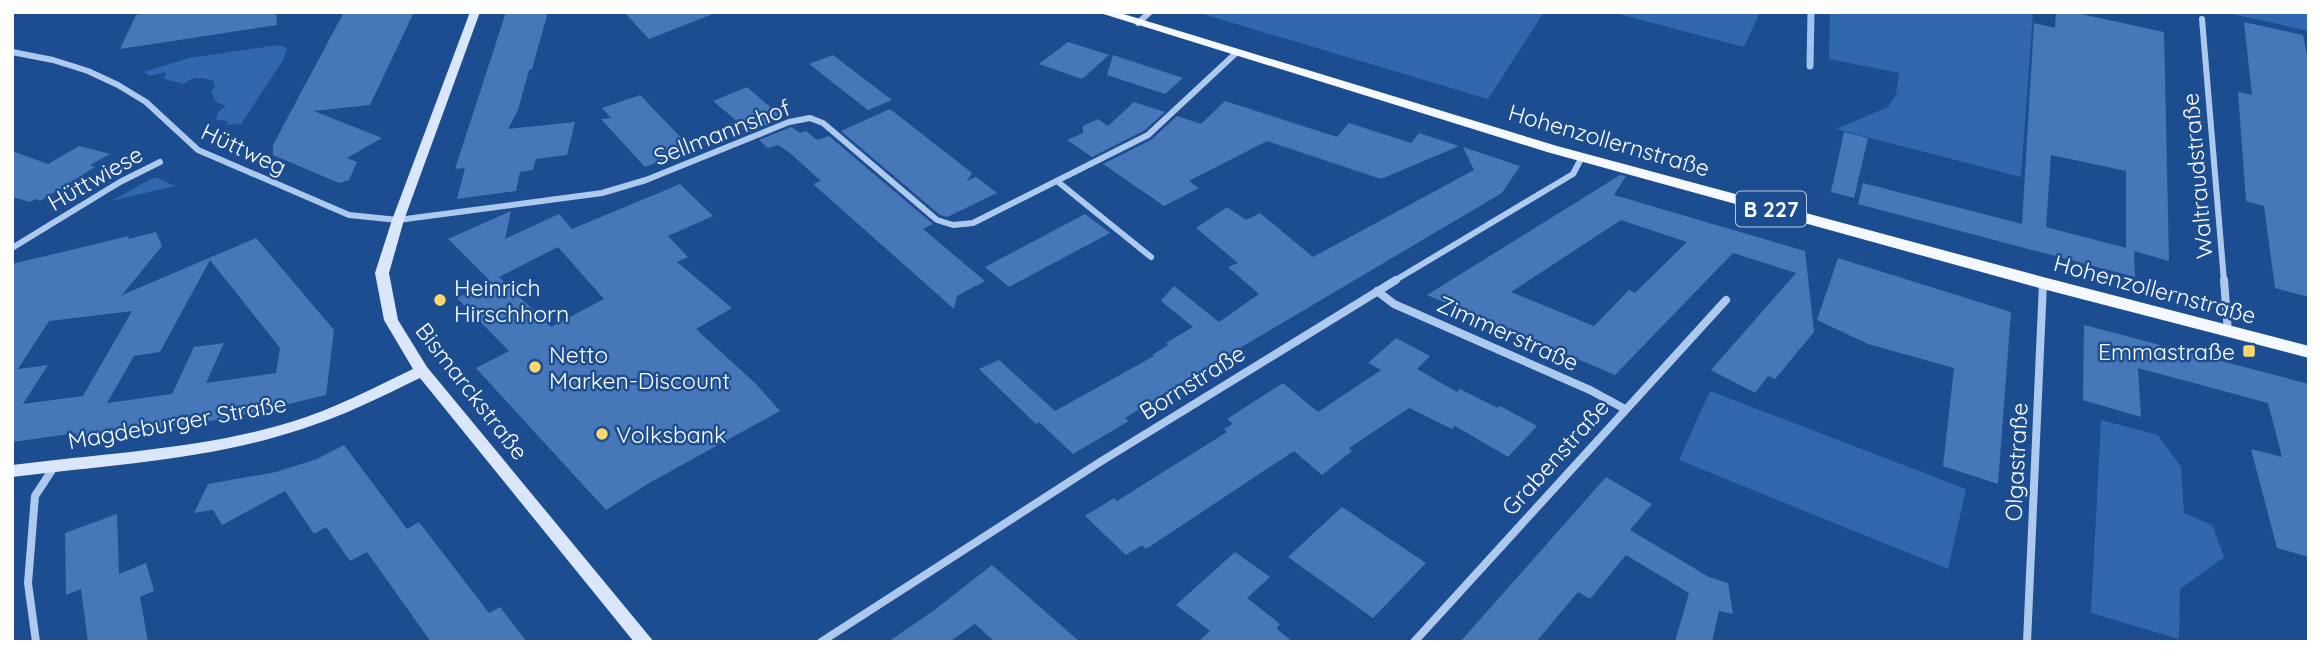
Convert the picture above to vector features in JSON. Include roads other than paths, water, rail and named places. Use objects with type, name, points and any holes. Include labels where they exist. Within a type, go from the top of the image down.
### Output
[{"type":"main road","name":"Bismarckstraße","points":[[475,12],[398,220],[382,273],[391,320],[422,371],[645,642]]},
{"type":"main road","name":"Hohenzollernstraße","points":[[1103,12],[1581,157],[2043,283],[2309,352]]},
{"type":"main road","name":"Magdeburger Straße","points":[[12,471],[170,451],[278,431],[320,417],[422,371]]},
{"type":"street","points":[[1138,23],[1150,12]]},
{"type":"street","name":"Waltraudstraße","points":[[2202,19],[2228,332]]},
{"type":"street","name":"Hüttweg","points":[[12,52],[76,67],[118,85],[146,103],[198,150],[349,215],[398,220]]},
{"type":"street","name":"Sellmannshof","points":[[398,220],[602,193],[646,180],[789,122],[810,118],[823,123],[937,220],[953,225],[973,223],[1148,135],[1236,53]]},
{"type":"street","name":"Bornstraße","points":[[821,642],[1026,507],[1573,174],[1581,157]]},
{"type":"street","name":"Hüttwiese","points":[[12,248],[120,182],[160,162]]},
{"type":"street","points":[[1057,181],[1152,257]]},
{"type":"street","name":"Olgastraße","points":[[2027,642],[2043,283]]},
{"type":"street","name":"Zimmerstraße","points":[[1377,291],[1394,304],[1590,390],[1625,409]]},
{"type":"street","name":"Grabenstraße","points":[[1414,642],[1726,300]]},
{"type":"street","points":[[36,642],[28,583],[35,496],[54,466]]},
{"type":"waterway","points":[[1810,66],[1811,12]]},
{"type":"place","name":"Heinrich Hirschhorn","points":[[440,300]]},
{"type":"place","name":"Emmastraße","points":[[2249,351]]},
{"type":"place","name":"Netto Marken-Discount","points":[[535,367]]},
{"type":"place","name":"Volksbank","points":[[602,434]]}]
